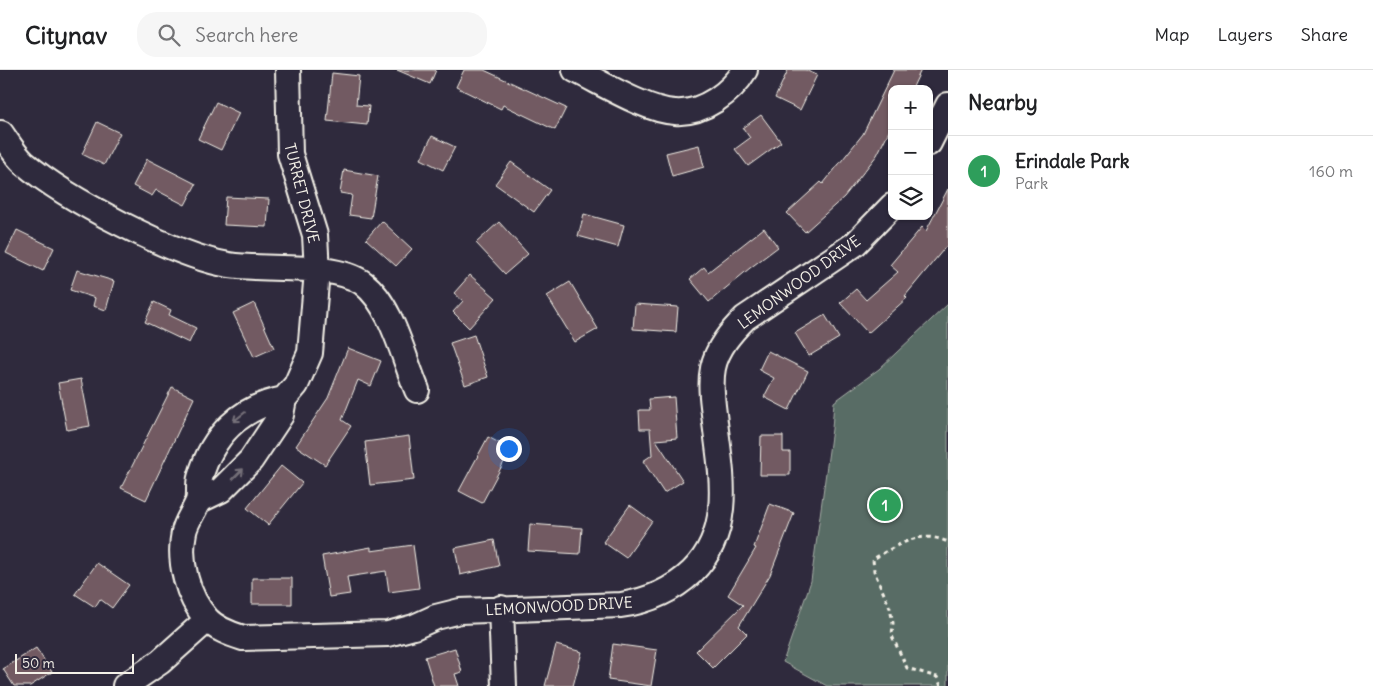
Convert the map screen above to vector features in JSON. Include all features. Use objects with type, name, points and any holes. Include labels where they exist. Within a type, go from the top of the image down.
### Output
[{"type":"street","name":"TURRET DRIVE","points":[[198,501],[221,490],[251,460],[281,415],[284,399],[296,385],[310,353],[317,271],[313,226],[290,154],[288,70]]},
{"type":"street","points":[[575,70],[653,108],[676,113],[712,102],[728,91],[745,70]]},
{"type":"street","points":[[933,135],[948,105]]},
{"type":"street","points":[[1,133],[23,162],[62,189],[105,215],[167,245],[205,260],[230,266],[317,271],[354,278],[377,296],[386,311],[417,390]]},
{"type":"street","name":"LEMONWOOD DRIVE","points":[[207,620],[227,633],[244,638],[358,637],[388,634],[460,611],[621,605],[642,602],[681,582],[698,566],[713,545],[720,520],[723,496],[711,389],[713,368],[720,349],[731,332],[745,318],[855,244],[888,210]]},
{"type":"street","points":[[124,686],[160,662],[207,620],[190,591],[182,551],[184,532],[198,501],[199,479],[219,439],[234,420],[266,402],[284,399]]},
{"type":"street","points":[[501,608],[504,686]]},
{"type":"path","points":[[941,686],[937,677],[907,668],[892,636],[893,623],[890,608],[874,571],[873,559],[911,538],[938,537],[948,542]]},
{"type":"green space","points":[[948,304],[948,686],[827,686],[783,662],[811,581],[834,402],[879,369]]},
{"type":"building","points":[[397,70],[436,70],[430,84]]},
{"type":"building","points":[[464,70],[484,70],[566,108],[555,130],[503,105],[501,109],[456,87]]},
{"type":"building","points":[[788,70],[805,70],[817,75],[800,110],[775,98]]},
{"type":"building","points":[[894,70],[921,70],[914,85],[888,85],[888,133],[877,155],[844,197],[805,232],[787,213],[821,182],[823,184],[863,134]]},
{"type":"building","points":[[332,73],[359,76],[356,105],[369,106],[367,125],[327,121]]},
{"type":"building","points":[[216,102],[239,113],[221,150],[198,139]]},
{"type":"building","points":[[761,115],[781,142],[748,166],[735,149],[750,138],[743,128]]},
{"type":"building","points":[[97,122],[120,133],[104,165],[82,154]]},
{"type":"building","points":[[432,136],[455,147],[443,170],[421,159]]},
{"type":"building","points":[[699,145],[704,167],[672,176],[666,153]]},
{"type":"building","points":[[147,159],[196,184],[185,205],[156,190],[152,196],[133,186]]},
{"type":"building","points":[[511,162],[550,190],[534,212],[495,184]]},
{"type":"building","points":[[344,170],[378,176],[371,218],[349,215],[352,195],[340,193]]},
{"type":"building","points":[[948,189],[948,244],[905,296],[907,298],[868,333],[840,303],[856,289],[866,300],[898,272],[890,265],[922,227],[926,231]]},
{"type":"building","points":[[226,197],[269,199],[267,227],[224,225]]},
{"type":"building","points":[[584,214],[624,225],[618,247],[578,236]]},
{"type":"building","points":[[382,221],[412,249],[396,266],[366,239]]},
{"type":"building","points":[[499,222],[528,254],[505,274],[476,243]]},
{"type":"building","points":[[764,228],[778,247],[709,302],[690,279],[704,267],[708,272]]},
{"type":"building","points":[[17,230],[54,248],[43,271],[6,253]]},
{"type":"building","points":[[77,270],[114,281],[106,310],[93,306],[95,298],[70,290]]},
{"type":"building","points":[[470,275],[496,298],[469,328],[453,312],[463,301],[454,293]]},
{"type":"building","points":[[570,282],[598,329],[575,342],[547,296]]},
{"type":"building","points":[[154,302],[171,310],[169,315],[196,328],[189,343],[145,322]]},
{"type":"building","points":[[254,303],[274,348],[254,357],[233,313]]},
{"type":"building","points":[[635,304],[678,307],[676,332],[633,329]]},
{"type":"building","points":[[825,315],[839,338],[809,356],[795,333]]},
{"type":"building","points":[[474,335],[488,377],[465,385],[450,343]]},
{"type":"building","points":[[348,348],[381,361],[371,386],[358,380],[342,420],[351,426],[325,465],[296,446],[328,398]]},
{"type":"building","points":[[768,351],[808,371],[789,410],[764,397],[774,378],[759,370]]},
{"type":"building","points":[[81,379],[90,426],[67,430],[58,383]]},
{"type":"building","points":[[172,387],[194,398],[146,500],[121,488]]},
{"type":"building","points":[[674,397],[677,438],[656,440],[683,481],[664,493],[643,461],[652,455],[650,429],[640,429],[639,410],[650,410],[649,399]]},
{"type":"building","points":[[409,436],[414,480],[370,485],[365,442]]},
{"type":"building","points":[[761,436],[783,436],[783,452],[790,452],[790,475],[760,475]]},
{"type":"building","points":[[488,437],[511,449],[482,503],[459,491]]},
{"type":"building","points":[[281,466],[302,483],[268,525],[247,508]]},
{"type":"building","points":[[770,504],[794,513],[770,575],[739,626],[747,634],[713,668],[696,651],[743,605],[728,595],[756,548],[754,547]]},
{"type":"building","points":[[630,505],[652,521],[626,558],[603,542]]},
{"type":"building","points":[[530,524],[582,528],[580,554],[528,551]]},
{"type":"building","points":[[494,540],[499,566],[460,575],[455,548]]},
{"type":"building","points":[[413,545],[419,588],[389,592],[386,571],[347,577],[350,594],[329,597],[322,556],[371,547],[371,551]]},
{"type":"building","points":[[97,563],[129,585],[112,608],[100,599],[95,607],[75,594]]},
{"type":"building","points":[[252,578],[292,578],[292,604],[252,604]]},
{"type":"building","points":[[613,644],[657,650],[651,686],[608,680]]},
{"type":"building","points":[[556,645],[582,652],[573,686],[545,686]]},
{"type":"building","points":[[36,648],[52,672],[30,686],[14,686],[3,669]]},
{"type":"building","points":[[455,648],[462,672],[455,674],[459,686],[434,686],[425,657]]},
{"type":"place","name":"Erindale Park","points":[[885,505]]}]
